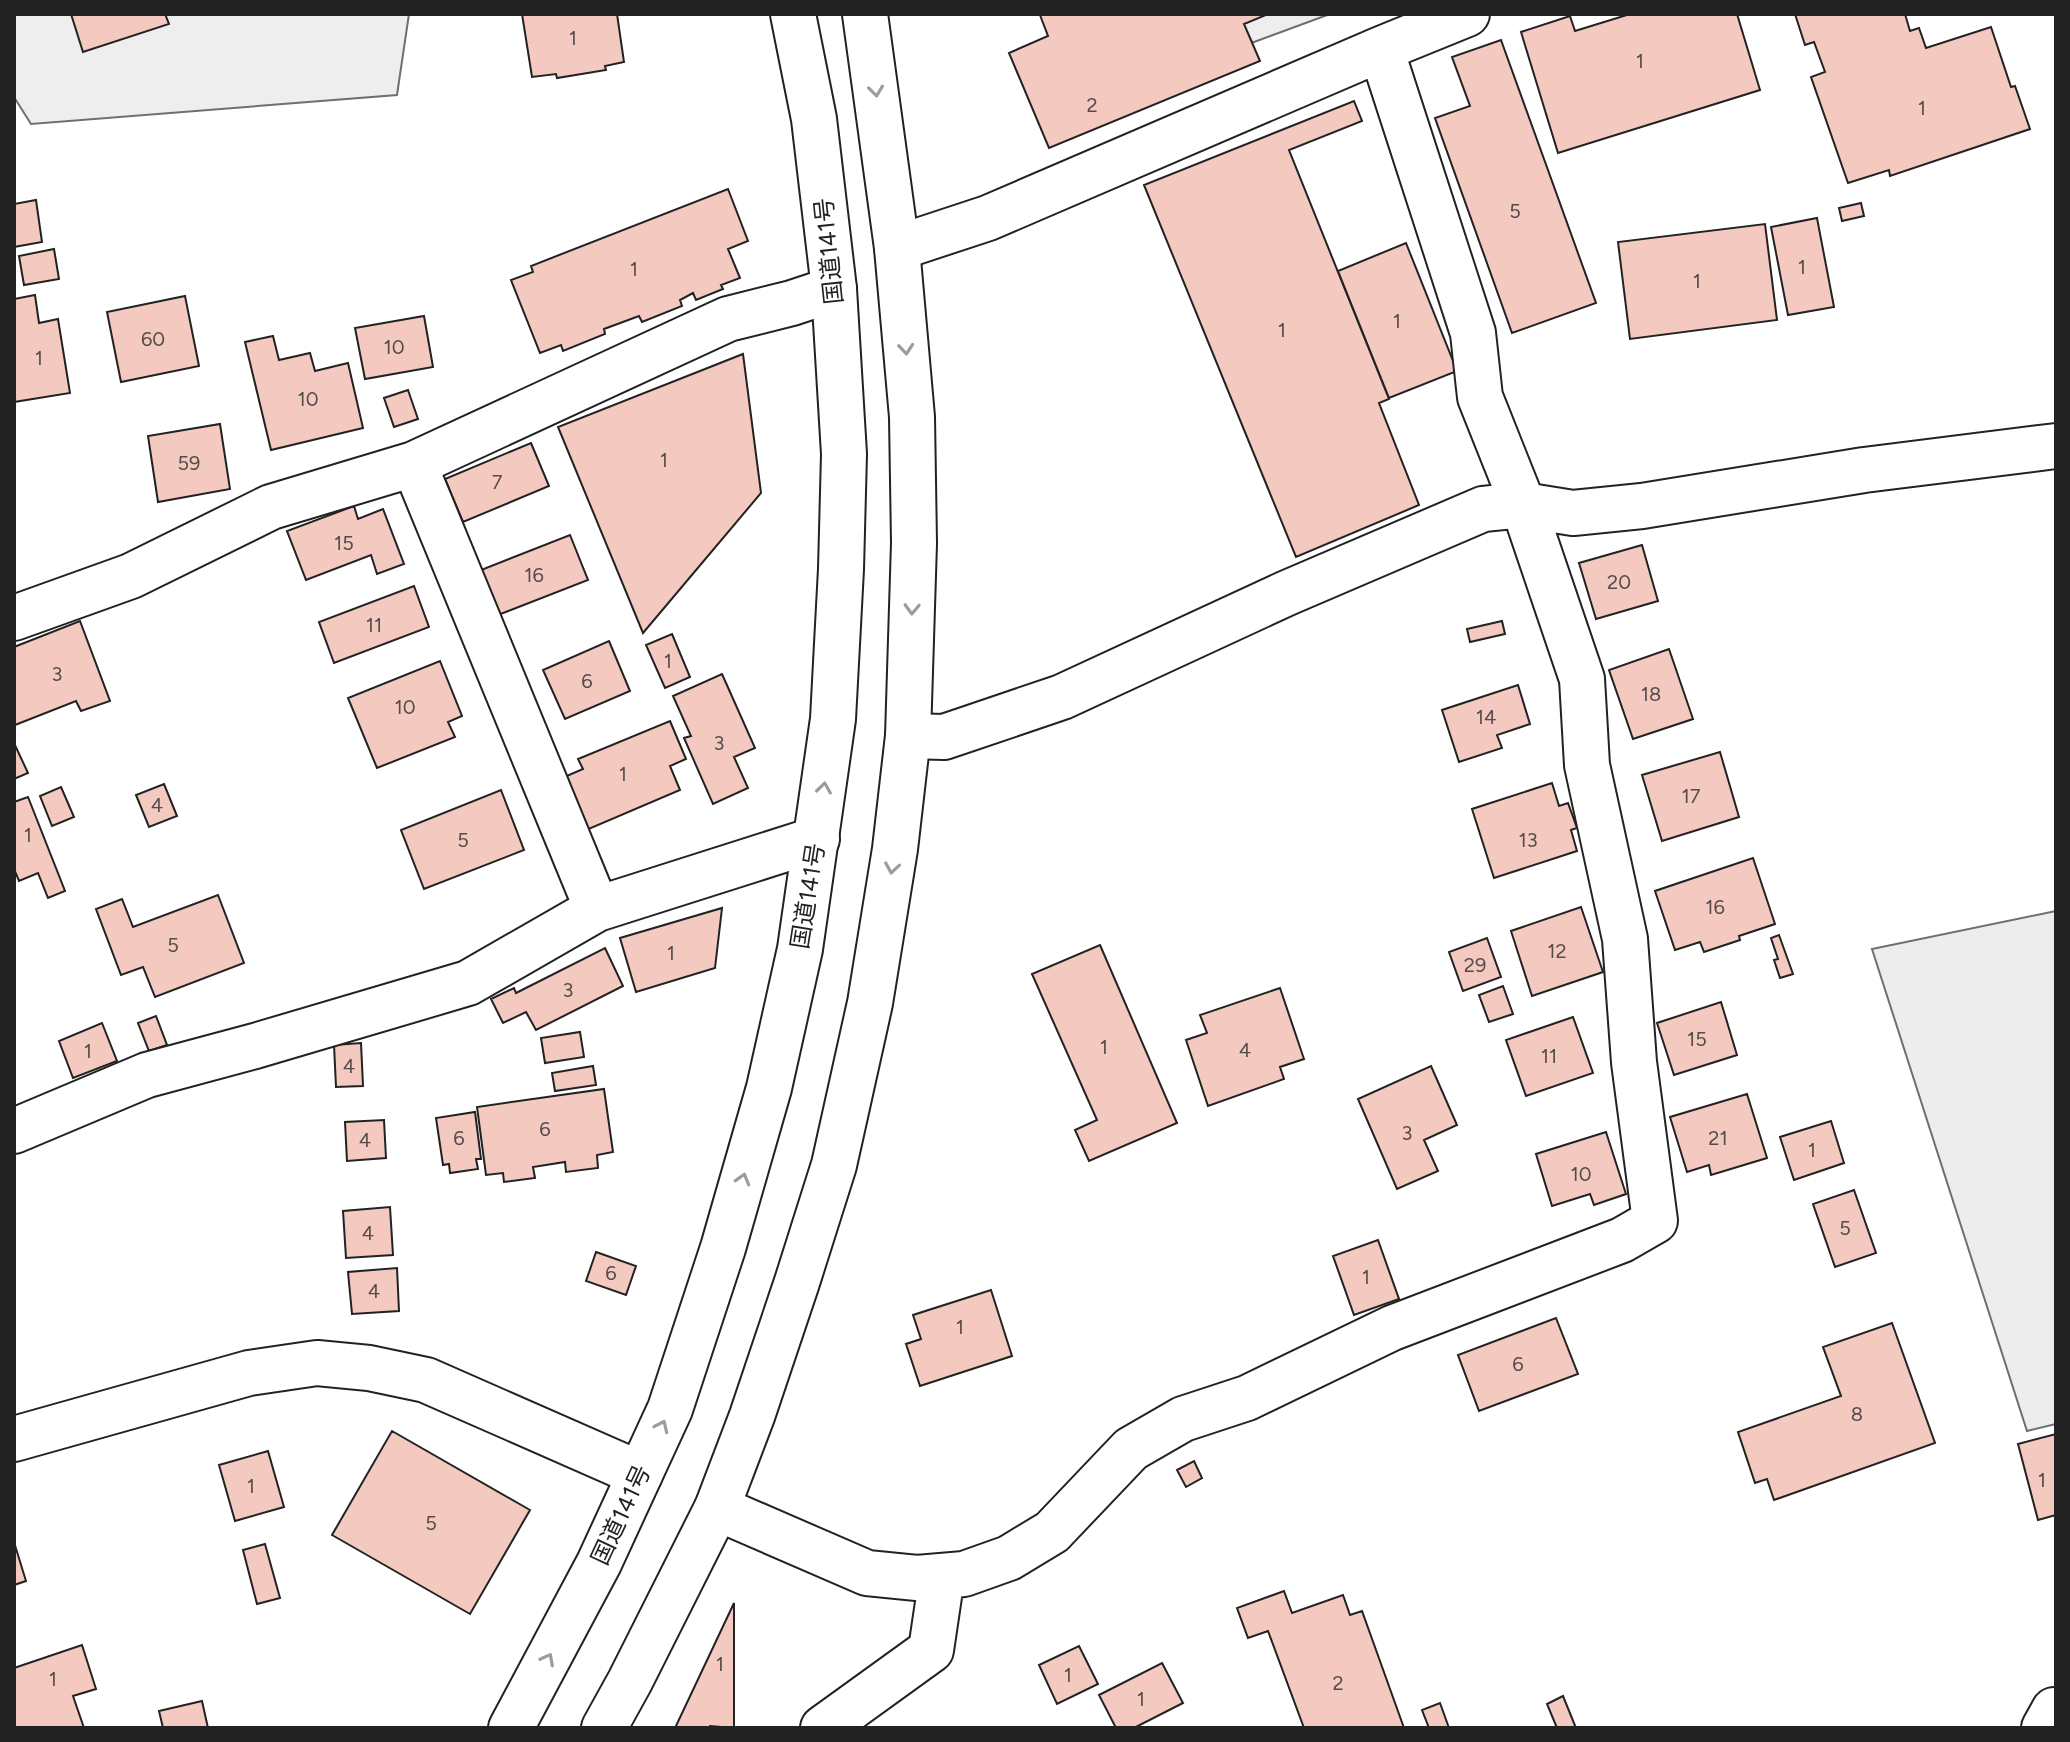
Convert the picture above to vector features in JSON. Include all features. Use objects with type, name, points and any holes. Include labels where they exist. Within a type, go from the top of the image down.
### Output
[{"type":"main road","name":"国道141号","points":[[511,1728],[599,1563],[670,1409],[723,1248],[769,1088],[800,949],[833,719],[844,454],[834,289],[814,119],[793,14]]},
{"type":"main road","points":[[604,1728],[717,1508],[797,1282],[834,1165],[870,1003],[895,849],[908,736],[914,543],[912,417],[897,248],[865,14]]},
{"type":"main road","points":[[897,248],[988,218],[1467,14]]},
{"type":"main road","points":[[717,1508],[867,1573],[917,1578],[964,1574],[1009,1558],[1052,1532],[1131,1449],[1183,1419],[1247,1398],[1392,1328],[1622,1240],[1655,1221],[1634,1062],[1625,939],[1587,765],[1582,679],[1523,505],[1480,397],[1473,333],[1381,49]]},
{"type":"main road","points":[[14,618],[131,576],[271,507],[414,464],[728,319],[834,289]]},
{"type":"main road","points":[[908,736],[944,737],[1062,697],[1273,599],[1483,509],[1523,505],[1573,513],[1642,506],[1864,470],[2056,446]]},
{"type":"main road","points":[[414,464],[597,909]]},
{"type":"main road","points":[[14,1131],[147,1075],[468,983],[597,909],[817,839]]},
{"type":"main road","points":[[14,1439],[249,1373],[317,1363],[369,1368],[426,1380],[640,1474]]},
{"type":"main road","points":[[823,1728],[931,1650],[942,1576]]},
{"type":"shaded area","points":[[14,14],[409,14],[397,95],[31,124],[14,97]]},
{"type":"shaded area","points":[[1131,14],[1330,14],[1154,79]]},
{"type":"shaded area","points":[[2056,911],[2056,1424],[2027,1431],[1872,949]]},
{"type":"building","points":[[71,14],[165,14],[169,24],[83,52]]},
{"type":"building","points":[[522,14],[617,14],[624,62],[605,66],[606,70],[557,78],[556,74],[532,77]]},
{"type":"building","points":[[1042,14],[1266,15],[1244,24],[1260,61],[1049,148],[1009,53],[1048,36]]},
{"type":"building","points":[[1630,14],[1737,14],[1760,90],[1558,153],[1521,32],[1570,16],[1575,31]]},
{"type":"building","points":[[1795,14],[1905,14],[1910,31],[1919,28],[1926,48],[1991,27],[2011,87],[2015,86],[2030,129],[1890,176],[1889,170],[1848,183],[1811,77],[1825,72],[1814,42],[1805,45]]},
{"type":"building","points":[[1501,40],[1596,303],[1512,333],[1435,118],[1470,106],[1452,57]]},
{"type":"building","points":[[1354,101],[1362,121],[1289,150],[1389,399],[1379,403],[1419,505],[1296,557],[1144,185]]},
{"type":"building","points":[[728,189],[748,241],[728,249],[740,278],[696,300],[693,293],[680,300],[682,306],[642,322],[639,316],[604,329],[605,334],[563,351],[561,345],[540,353],[511,280],[533,272],[531,266]]},
{"type":"building","points":[[36,200],[42,242],[14,247],[14,204]]},
{"type":"building","points":[[1861,203],[1864,216],[1842,221],[1839,208]]},
{"type":"building","points":[[1817,218],[1834,307],[1788,315],[1771,227]]},
{"type":"building","points":[[1765,224],[1777,320],[1630,339],[1618,242]]},
{"type":"building","points":[[1406,243],[1457,371],[1389,398],[1338,271]]},
{"type":"building","points":[[54,249],[59,279],[24,285],[19,256]]},
{"type":"building","points":[[35,295],[39,323],[58,319],[70,393],[14,402],[14,299]]},
{"type":"building","points":[[185,296],[199,366],[121,382],[107,312]]},
{"type":"building","points":[[424,316],[433,367],[365,379],[355,328]]},
{"type":"building","points":[[273,336],[279,360],[310,353],[315,371],[348,363],[363,428],[271,450],[245,342]]},
{"type":"building","points":[[743,354],[761,493],[643,633],[558,427]]},
{"type":"building","points":[[408,390],[418,419],[394,427],[384,398]]},
{"type":"building","points":[[220,424],[230,489],[158,502],[148,436]]},
{"type":"building","points":[[531,443],[549,486],[463,522],[445,479]]},
{"type":"building","points":[[354,506],[358,519],[383,509],[404,564],[377,574],[371,555],[306,580],[287,531]]},
{"type":"building","points":[[570,535],[588,580],[498,615],[481,570]]},
{"type":"building","points":[[1642,545],[1658,601],[1596,619],[1579,563]]},
{"type":"building","points":[[414,586],[429,627],[334,663],[319,622]]},
{"type":"building","points":[[80,621],[110,701],[81,711],[76,701],[15,725],[14,647]]},
{"type":"building","points":[[1502,621],[1505,634],[1470,642],[1467,629]]},
{"type":"building","points":[[672,634],[690,677],[665,688],[646,645]]},
{"type":"building","points":[[609,641],[630,691],[565,719],[543,670]]},
{"type":"building","points":[[1669,649],[1693,719],[1633,739],[1609,670]]},
{"type":"building","points":[[440,661],[462,716],[448,722],[455,737],[377,768],[348,698]]},
{"type":"building","points":[[722,674],[755,748],[734,757],[748,788],[713,804],[684,738],[691,736],[673,696]]},
{"type":"building","points":[[1518,685],[1530,724],[1497,735],[1502,748],[1459,762],[1442,710]]},
{"type":"building","points":[[670,721],[686,759],[670,766],[680,790],[584,831],[562,778],[583,769],[578,759]]},
{"type":"building","points":[[14,743],[28,773],[14,779]]},
{"type":"building","points":[[1720,752],[1739,817],[1662,841],[1642,775]]},
{"type":"building","points":[[1552,783],[1559,806],[1568,803],[1577,828],[1571,830],[1577,851],[1494,878],[1472,809]]},
{"type":"building","points":[[164,784],[177,816],[149,827],[136,795]]},
{"type":"building","points":[[61,787],[74,817],[52,826],[40,796]]},
{"type":"building","points":[[501,790],[524,850],[424,889],[401,830]]},
{"type":"building","points":[[28,797],[65,891],[48,898],[38,873],[19,881],[14,869],[14,802]]},
{"type":"building","points":[[1753,858],[1775,924],[1704,952],[1700,942],[1675,950],[1655,891]]},
{"type":"building","points":[[218,895],[244,963],[155,997],[143,967],[121,975],[96,909],[122,899],[133,927]]},
{"type":"building","points":[[1581,907],[1603,972],[1532,996],[1511,931]]},
{"type":"building","points":[[722,908],[715,968],[636,992],[620,938]]},
{"type":"building","points":[[1779,935],[1793,974],[1780,978],[1771,938]]},
{"type":"building","points":[[1487,938],[1501,977],[1463,991],[1449,952]]},
{"type":"building","points":[[1100,945],[1177,1123],[1089,1161],[1075,1130],[1097,1120],[1032,974]]},
{"type":"building","points":[[605,948],[623,986],[536,1030],[526,1012],[503,1023],[491,999],[514,988],[516,993]]},
{"type":"building","points":[[1503,986],[1513,1014],[1489,1022],[1479,995]]},
{"type":"building","points":[[1280,988],[1304,1059],[1280,1067],[1284,1079],[1208,1106],[1186,1040],[1207,1033],[1200,1015]]},
{"type":"building","points":[[1721,1002],[1737,1055],[1674,1075],[1657,1023]]},
{"type":"building","points":[[156,1016],[167,1045],[149,1051],[138,1023]]},
{"type":"building","points":[[1573,1017],[1593,1073],[1526,1096],[1506,1040]]},
{"type":"building","points":[[102,1023],[117,1061],[73,1078],[59,1041]]},
{"type":"building","points":[[580,1032],[584,1057],[545,1063],[541,1038]]},
{"type":"building","points":[[361,1043],[363,1086],[336,1087],[334,1045]]},
{"type":"building","points":[[593,1066],[596,1085],[555,1091],[552,1073]]},
{"type":"building","points":[[1431,1066],[1457,1125],[1424,1140],[1438,1171],[1397,1189],[1358,1099]]},
{"type":"building","points":[[604,1089],[613,1152],[597,1155],[598,1168],[566,1172],[565,1162],[533,1167],[535,1178],[504,1182],[503,1173],[486,1175],[477,1107]]},
{"type":"building","points":[[1747,1094],[1767,1158],[1711,1175],[1709,1165],[1687,1172],[1670,1117]]},
{"type":"building","points":[[475,1112],[481,1159],[476,1159],[478,1169],[450,1173],[449,1164],[443,1165],[436,1118]]},
{"type":"building","points":[[384,1120],[386,1158],[347,1161],[345,1122]]},
{"type":"building","points":[[1831,1121],[1844,1163],[1794,1180],[1780,1137]]},
{"type":"building","points":[[1606,1132],[1626,1194],[1594,1205],[1590,1194],[1552,1206],[1536,1154]]},
{"type":"building","points":[[1854,1190],[1876,1253],[1835,1267],[1813,1204]]},
{"type":"building","points":[[390,1207],[393,1255],[346,1258],[343,1211]]},
{"type":"building","points":[[1378,1240],[1399,1299],[1354,1315],[1333,1256]]},
{"type":"building","points":[[596,1252],[636,1266],[626,1295],[586,1281]]},
{"type":"building","points":[[397,1268],[399,1311],[352,1314],[348,1272]]},
{"type":"building","points":[[991,1290],[1012,1356],[920,1386],[906,1344],[921,1339],[913,1315]]},
{"type":"building","points":[[1556,1318],[1578,1374],[1479,1411],[1458,1355]]},
{"type":"building","points":[[1892,1323],[1935,1443],[1774,1500],[1767,1479],[1755,1483],[1738,1432],[1841,1396],[1823,1347]]},
{"type":"building","points":[[392,1431],[530,1510],[470,1614],[332,1535]]},
{"type":"building","points":[[2056,1434],[2056,1515],[2038,1520],[2018,1444]]},
{"type":"building","points":[[268,1451],[284,1507],[235,1521],[219,1465]]},
{"type":"building","points":[[1194,1461],[1202,1478],[1186,1487],[1177,1470]]},
{"type":"building","points":[[14,1542],[26,1581],[14,1585]]},
{"type":"building","points":[[265,1544],[280,1598],[257,1604],[243,1550]]},
{"type":"building","points":[[1284,1591],[1292,1613],[1343,1595],[1350,1615],[1362,1611],[1404,1728],[1304,1728],[1268,1631],[1248,1638],[1237,1608]]},
{"type":"building","points":[[734,1603],[734,1728],[675,1728]]},
{"type":"building","points":[[82,1645],[96,1689],[73,1696],[84,1728],[14,1728],[14,1668]]},
{"type":"building","points":[[1079,1646],[1098,1684],[1057,1704],[1039,1665]]},
{"type":"building","points":[[1162,1663],[1183,1703],[1134,1728],[1116,1728],[1099,1695]]},
{"type":"building","points":[[1563,1696],[1576,1728],[1557,1728],[1547,1704]]},
{"type":"building","points":[[202,1701],[208,1728],[163,1728],[159,1711]]},
{"type":"building","points":[[1440,1703],[1449,1728],[1429,1728],[1422,1710]]}]
